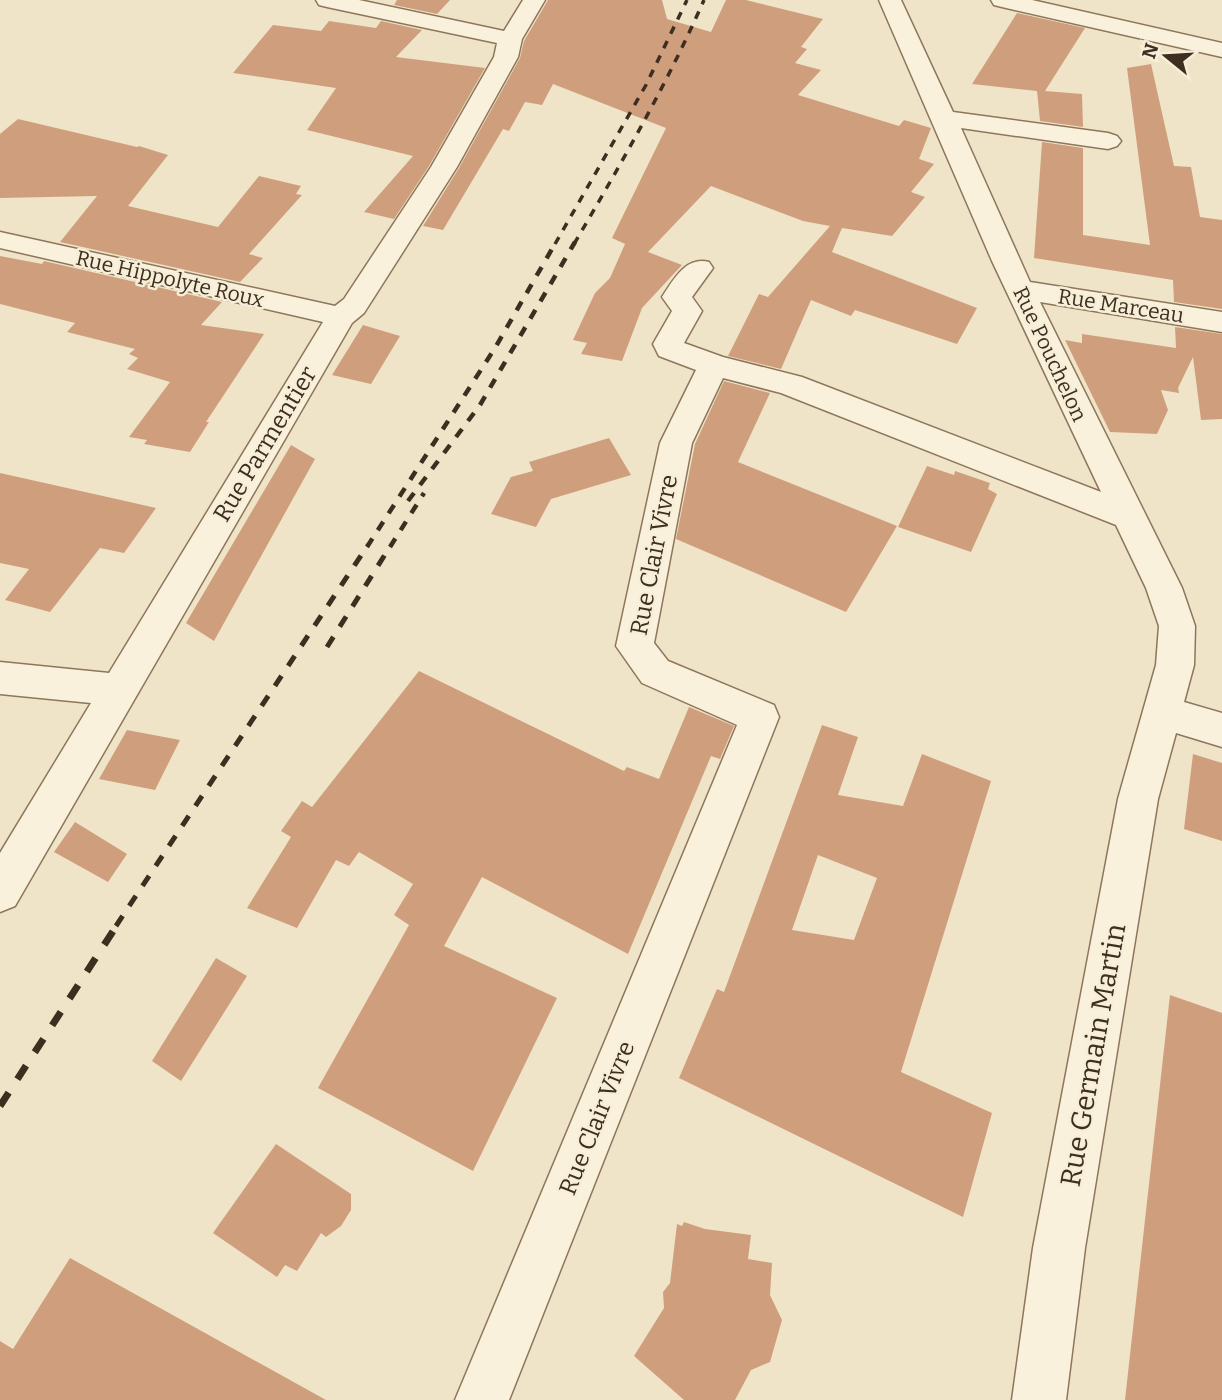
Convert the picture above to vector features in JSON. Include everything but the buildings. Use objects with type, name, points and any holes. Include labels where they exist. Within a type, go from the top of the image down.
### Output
[{"type":"street","points":[[327,0],[510,39]]},
{"type":"street","name":"Rue Parmentier","points":[[0,892],[341,317],[354,306],[444,167],[506,57],[510,39],[534,0]]},
{"type":"street","name":"Rue Pouchelon","points":[[890,0],[1019,289],[1126,515],[1164,588],[1177,626],[1175,666],[1161,712]]},
{"type":"street","points":[[1002,0],[1222,50]]},
{"type":"street","points":[[1104,24],[1118,0]]},
{"type":"street","points":[[944,118],[1108,141]]},
{"type":"street","name":"Rue Hippolyte Roux","points":[[0,240],[341,317]]},
{"type":"street","points":[[699,268],[677,297],[687,311],[668,344],[670,349],[714,365],[791,385],[1126,515]]},
{"type":"street","name":"Rue Marceau","points":[[1019,289],[1222,322]]},
{"type":"street","name":"Rue Clair Vivre","points":[[482,1400],[760,717],[656,672],[635,646],[676,443],[714,365]]},
{"type":"street","points":[[0,678],[118,690]]},
{"type":"street","points":[[1161,712],[1222,730]]},
{"type":"street","name":"Rue Germain Martin","points":[[1039,1400],[1059,1248],[1138,799],[1161,712]]},
{"type":"railway","points":[[555,244],[646,85],[687,0]]},
{"type":"railway","points":[[574,244],[659,93],[704,0]]},
{"type":"railway","points":[[367,547],[495,348],[556,242]]},
{"type":"railway","points":[[408,501],[480,405],[575,242]]},
{"type":"railway","points":[[390,547],[424,493]]},
{"type":"railway","points":[[116,926],[368,545]]},
{"type":"railway","points":[[327,647],[391,545]]},
{"type":"railway","points":[[0,1106],[117,925]]}]
